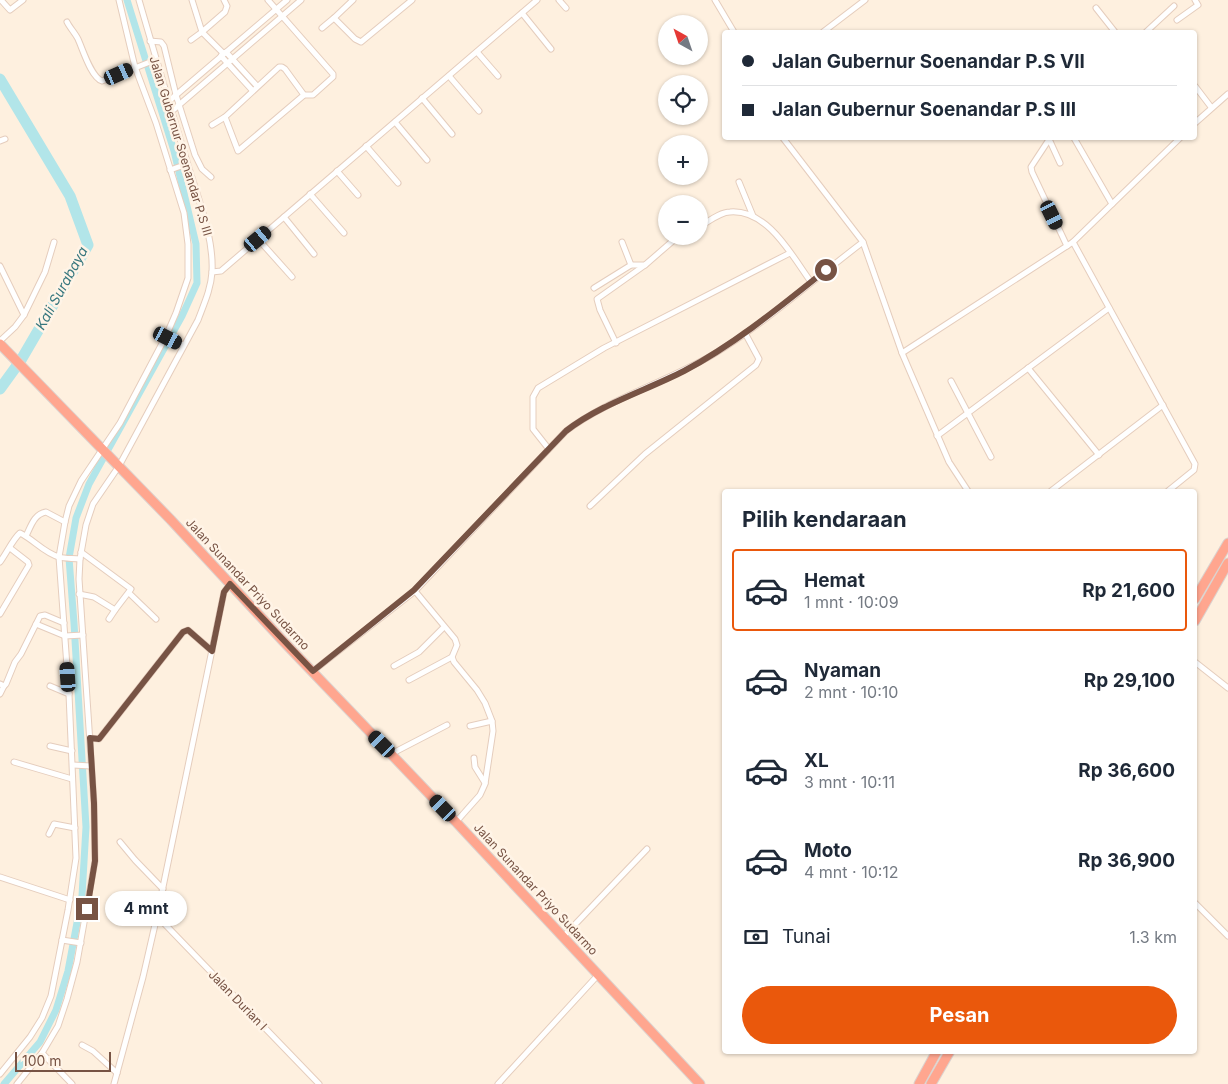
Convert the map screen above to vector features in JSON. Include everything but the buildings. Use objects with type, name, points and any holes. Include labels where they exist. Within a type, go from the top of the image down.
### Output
[{"type":"highway","name":"Jalan Sunandar Priyo Sudarmo","points":[[0,344],[117,464],[456,822],[700,1084]]},
{"type":"highway","points":[[1197,596],[1228,543]]},
{"type":"highway","points":[[1197,617],[1228,563]]},
{"type":"highway","points":[[919,1084],[935,1054]]},
{"type":"highway","points":[[931,1084],[948,1054]]},
{"type":"street","points":[[1,0],[10,10],[23,0]]},
{"type":"street","points":[[0,1074],[30,1037],[42,1018],[51,996],[63,941],[76,858],[72,779],[74,765],[61,557],[65,522],[69,506],[81,480],[120,424],[167,337],[186,286],[189,266],[184,213],[172,169],[137,66],[119,0]]},
{"type":"street","name":"Jalan Gubernur Soenandar P.S III","points":[[17,1084],[42,1053],[58,1026],[67,999],[95,861],[94,803],[89,766],[90,738],[81,635],[77,558],[81,552],[86,525],[93,504],[117,464],[181,344],[198,320],[208,294],[212,272],[209,239],[169,101],[154,60],[139,0]]},
{"type":"street","points":[[192,0],[202,32],[223,54],[228,63],[252,90]]},
{"type":"street","points":[[191,40],[226,12],[227,6],[224,0]]},
{"type":"street","points":[[225,117],[238,150],[304,95],[312,95],[331,80],[334,74],[268,0]]},
{"type":"street","points":[[169,101],[287,0]]},
{"type":"street","points":[[172,111],[301,0]]},
{"type":"street","points":[[322,28],[353,0]]},
{"type":"street","points":[[334,18],[355,39],[361,42],[412,0]]},
{"type":"street","points":[[212,272],[221,271],[537,0]]},
{"type":"street","points":[[559,0],[566,8]]},
{"type":"street","points":[[715,0],[733,30]]},
{"type":"street","points":[[826,30],[865,0]]},
{"type":"street","points":[[1178,20],[1198,5],[1195,0]]},
{"type":"street","points":[[1148,30],[1174,6]]},
{"type":"street","points":[[1096,8],[1113,30]]},
{"type":"street","points":[[522,13],[551,49]]},
{"type":"street","points":[[67,22],[77,37],[92,70],[102,82],[154,60]]},
{"type":"street","points":[[150,41],[161,42],[164,46],[176,95],[199,164],[204,172],[211,177]]},
{"type":"street","points":[[477,52],[498,76]]},
{"type":"street","points":[[223,54],[233,59],[257,86]]},
{"type":"street","points":[[212,125],[225,117],[279,67],[282,67],[304,95]]},
{"type":"street","points":[[449,76],[479,111]]},
{"type":"street","points":[[1197,89],[1211,107]]},
{"type":"street","points":[[1197,121],[1228,94]]},
{"type":"street","points":[[422,98],[452,134]]},
{"type":"street","points":[[395,122],[427,160]]},
{"type":"street","points":[[785,140],[863,242],[902,354],[949,462],[967,489]]},
{"type":"street","points":[[1048,140],[1031,167],[1067,246]]},
{"type":"street","points":[[1050,140],[1060,163]]},
{"type":"street","points":[[1075,140],[1112,204]]},
{"type":"street","points":[[902,354],[1073,242],[1178,140]]},
{"type":"street","points":[[366,146],[398,183]]},
{"type":"street","points":[[172,169],[186,164]]},
{"type":"street","points":[[337,171],[358,195]]},
{"type":"street","points":[[739,182],[752,213],[770,228],[811,282]]},
{"type":"street","points":[[310,194],[344,233]]},
{"type":"street","points":[[708,222],[727,212],[752,213]]},
{"type":"street","points":[[284,217],[314,254]]},
{"type":"street","points":[[258,239],[292,277]]},
{"type":"street","points":[[0,344],[24,315],[45,272],[54,242]]},
{"type":"street","points":[[622,242],[631,266]]},
{"type":"street","points":[[313,671],[414,590],[566,431],[588,416],[684,371],[745,333],[863,242]]},
{"type":"street","points":[[1073,242],[1196,464],[1194,470],[1170,489]]},
{"type":"street","points":[[616,343],[596,301],[597,298],[645,265],[670,245]]},
{"type":"street","points":[[548,448],[533,429],[533,397],[538,388],[616,343],[790,253]]},
{"type":"street","points":[[594,288],[631,266],[645,265]]},
{"type":"street","points":[[0,266],[24,315]]},
{"type":"street","points":[[937,436],[1109,308]]},
{"type":"street","points":[[590,506],[645,454],[756,365],[759,359],[745,333]]},
{"type":"street","points":[[167,337],[181,344]]},
{"type":"street","points":[[1028,368],[1099,455]]},
{"type":"street","points":[[952,381],[991,457]]},
{"type":"street","points":[[1054,489],[1163,405]]},
{"type":"street","points":[[26,536],[36,518],[43,512],[65,522]]},
{"type":"street","points":[[0,562],[18,534],[22,533],[35,544],[61,557],[77,558]]},
{"type":"street","points":[[0,614],[29,565],[28,562],[10,548]]},
{"type":"street","points":[[81,552],[131,589],[110,619]]},
{"type":"street","points":[[114,1084],[157,916],[224,592],[230,584]]},
{"type":"street","points":[[414,590],[456,642],[452,657],[454,662],[477,690],[485,703],[492,721],[493,731],[485,784],[480,795],[456,822]]},
{"type":"street","points":[[129,593],[156,619]]},
{"type":"street","points":[[79,594],[94,597],[115,610]]},
{"type":"street","points":[[0,694],[2,685],[21,654],[41,615],[64,623]]},
{"type":"street","points":[[36,624],[66,636],[81,635]]},
{"type":"street","points":[[394,666],[418,652],[444,627]]},
{"type":"street","points":[[90,738],[99,739],[183,632],[188,630],[212,651]]},
{"type":"street","points":[[409,680],[452,657]]},
{"type":"street","points":[[1197,664],[1228,688]]},
{"type":"street","points":[[50,686],[69,694]]},
{"type":"street","points":[[470,726],[492,721]]},
{"type":"street","points":[[391,754],[447,725]]},
{"type":"street","points":[[50,746],[72,751]]},
{"type":"street","points":[[474,758],[475,768],[485,784]]},
{"type":"street","points":[[14,762],[72,779]]},
{"type":"street","points":[[74,765],[89,766]]},
{"type":"street","points":[[49,834],[54,824],[75,828]]},
{"type":"street","points":[[120,842],[163,889]]},
{"type":"street","points":[[563,937],[648,849]]},
{"type":"street","points":[[0,877],[70,900]]},
{"type":"street","points":[[1197,905],[1228,936]]},
{"type":"street","name":"Jalan Durian I","points":[[157,916],[319,1084]]},
{"type":"street","points":[[63,941],[79,943]]},
{"type":"street","points":[[498,1084],[598,974]]},
{"type":"street","points":[[82,1045],[93,1051],[117,1073]]},
{"type":"street","points":[[42,1053],[72,1084]]},
{"type":"waterway","points":[[4,1084],[40,1042],[56,1010],[68,971],[82,896],[86,827],[69,558],[76,518],[89,484],[182,316],[197,283],[196,244],[174,151],[127,0]]},
{"type":"waterway","name":"Kali Surabaya","points":[[0,79],[70,196],[88,245],[21,360],[0,389]]},
{"type":"route","points":[[87,909],[95,861],[90,738],[99,739],[183,632],[188,630],[212,651],[224,592],[230,584],[313,671],[414,590],[566,431],[588,416],[684,371],[715,353],[745,333],[826,270]]}]
